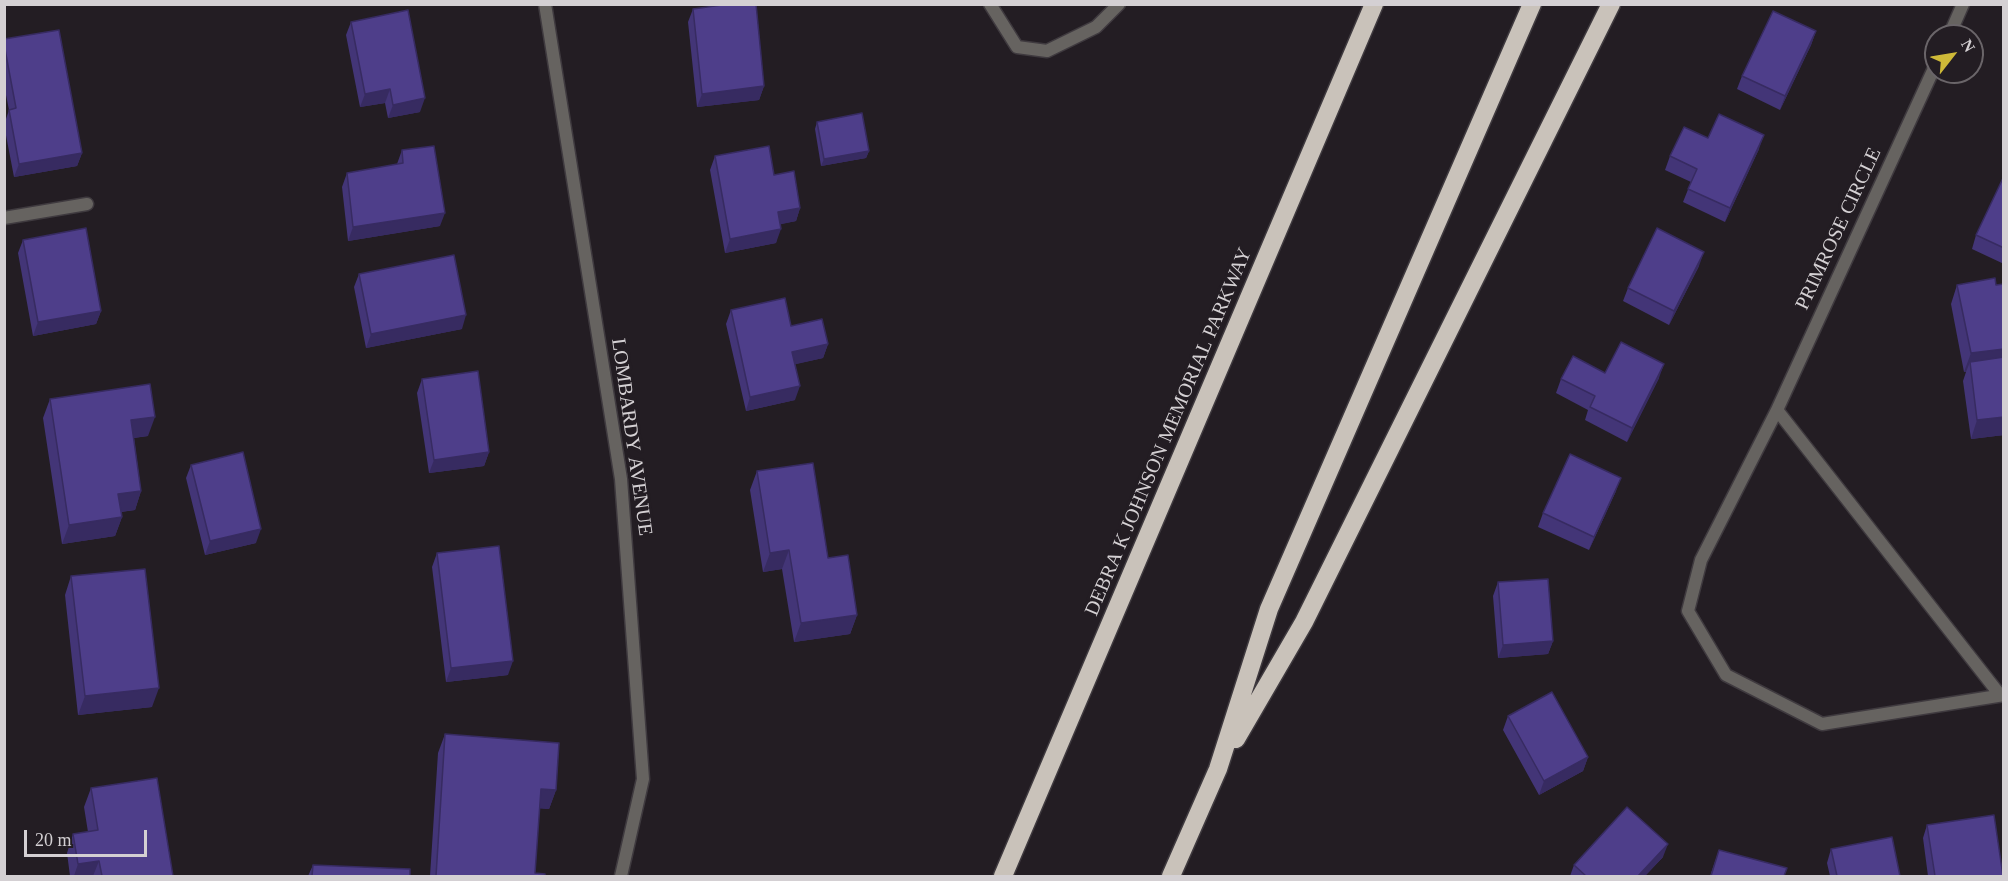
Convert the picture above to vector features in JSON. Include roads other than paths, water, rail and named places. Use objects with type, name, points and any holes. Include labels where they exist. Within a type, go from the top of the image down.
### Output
[{"type":"highway","name":"DEBRA K JOHNSON MEMORIAL PARKWAY","points":[[1003,876],[1374,4]]},
{"type":"highway","points":[[1171,876],[1218,769],[1269,609],[1532,4]]},
{"type":"highway","points":[[1218,769],[1304,622],[1611,4]]},
{"type":"street","name":"LOMBARDY AVENUE","points":[[545,4],[621,479],[643,779],[621,876]]},
{"type":"street","points":[[990,4],[1017,47],[1047,51],[1096,27],[1119,4]]},
{"type":"street","points":[[1954,24],[1963,4]]},
{"type":"street","name":"PRIMROSE CIRCLE","points":[[1777,410],[2002,695],[1822,724],[1726,675],[1688,611],[1701,560],[1777,410],[1927,84]]},
{"type":"street","points":[[4,218],[87,204]]}]
